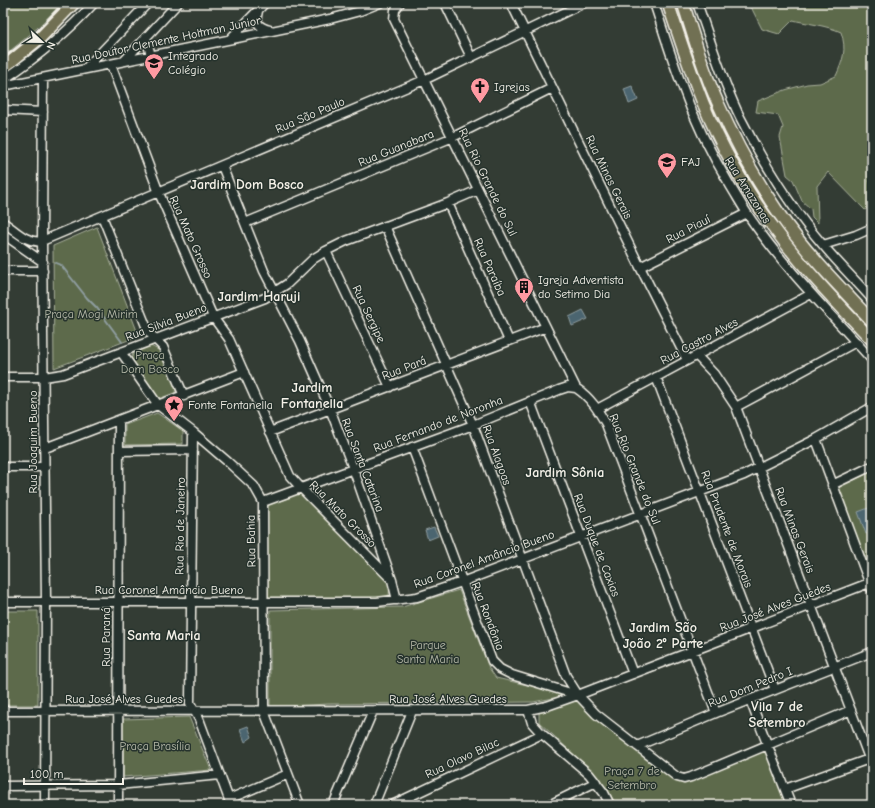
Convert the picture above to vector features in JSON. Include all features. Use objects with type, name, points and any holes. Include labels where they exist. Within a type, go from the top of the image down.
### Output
[{"type":"main road","points":[[3,68],[40,37],[74,3]]},
{"type":"main road","points":[[668,3],[691,73],[704,104],[719,138],[746,187],[770,223],[795,255],[872,340]]},
{"type":"main road","points":[[683,3],[704,67],[718,103],[735,139],[758,180],[781,216],[804,245],[872,321]]},
{"type":"street","points":[[3,80],[35,58],[94,3]]},
{"type":"street","points":[[86,68],[148,3]]},
{"type":"street","points":[[124,61],[178,3]]},
{"type":"street","points":[[230,39],[265,3]]},
{"type":"street","name":"Rua Doutor Clemente Holtman Junior","points":[[3,86],[86,68],[111,65],[124,61],[360,12],[380,3]]},
{"type":"street","name":"Rua Rio Grande do Sul","points":[[400,3],[395,10],[394,19],[452,138],[576,388],[587,395],[606,424],[716,713]]},
{"type":"street","points":[[445,3],[471,57]]},
{"type":"street","name":"Rua Minas Gerais","points":[[511,3],[687,360]]},
{"type":"street","name":"Rua Amazonas","points":[[654,3],[681,85],[712,156],[747,213],[776,253],[811,294],[872,360]]},
{"type":"street","points":[[697,3],[724,81],[757,149],[783,192],[823,245],[872,299]]},
{"type":"street","name":"Rua São Paulo","points":[[42,241],[159,193],[424,80],[581,4]]},
{"type":"street","points":[[258,11],[256,18],[258,24],[263,28],[273,30]]},
{"type":"street","points":[[146,37],[151,56]]},
{"type":"street","name":"Rua Mato Grosso","points":[[111,65],[159,193],[213,318],[229,339],[290,476],[392,580]]},
{"type":"street","name":"Rua Joaquim Bueno","points":[[43,78],[42,266],[46,601],[45,805]]},
{"type":"street","name":"Rua Guanabara","points":[[245,223],[452,138],[552,88]]},
{"type":"street","points":[[3,110],[43,112]]},
{"type":"street","name":"Rua Santa Catarina","points":[[222,166],[264,271],[300,341],[330,410],[353,468],[392,580],[397,600]]},
{"type":"street","name":"Rua Silvia Bueno","points":[[3,377],[44,377],[62,374],[265,298],[287,284],[313,259],[326,251],[346,241],[448,203],[478,190]]},
{"type":"street","name":"Rua Paraíba","points":[[448,203],[509,341]]},
{"type":"street","name":"Rua Piauí","points":[[640,267],[747,213]]},
{"type":"street","points":[[102,216],[148,331],[163,347],[184,396]]},
{"type":"street","points":[[3,222],[28,240],[36,242],[42,241]]},
{"type":"street","name":"Rua Alagoas","points":[[385,226],[473,425],[566,676],[577,695],[596,714],[677,777],[684,779],[768,745]]},
{"type":"street","points":[[823,245],[856,235],[872,228]]},
{"type":"street","points":[[3,234],[42,266]]},
{"type":"street","name":"Rua Sergipe","points":[[326,251],[390,387]]},
{"type":"street","points":[[3,271],[42,266]]},
{"type":"street","name":"Rua Castro Alves","points":[[597,409],[811,294]]},
{"type":"street","name":"Rua Pará","points":[[270,432],[546,327]]},
{"type":"street","points":[[736,407],[856,342]]},
{"type":"street","name":"Rua Bahia","points":[[121,352],[158,406],[193,432],[254,486],[263,502],[264,711],[300,805]]},
{"type":"street","name":"Rua Minas Gerais","points":[[697,356],[714,374],[736,407],[810,606],[871,763]]},
{"type":"street","points":[[45,448],[244,372]]},
{"type":"street","name":"Rua Prudente de Morais","points":[[656,377],[775,690]]},
{"type":"street","name":"Rua Fernando de Noronha","points":[[263,502],[473,425],[558,390],[568,387],[576,388]]},
{"type":"street","name":"Rua Duque de Caxias","points":[[530,401],[633,674]]},
{"type":"street","name":"Rua Coronel Amâncio Bueno","points":[[3,602],[377,602],[417,597],[462,582],[744,475],[816,439],[872,407]]},
{"type":"street","name":"Rua Paraná","points":[[118,805],[119,420]]},
{"type":"street","name":"Rua Rio de Janeiro","points":[[193,432],[190,703],[199,719],[230,802]]},
{"type":"street","points":[[816,439],[871,586]]},
{"type":"street","name":"Rua Rondônia","points":[[412,447],[492,661],[500,669],[512,675],[577,695]]},
{"type":"street","points":[[119,451],[193,450]]},
{"type":"street","points":[[832,485],[872,466]]},
{"type":"street","points":[[3,467],[45,467]]},
{"type":"street","name":"Rua José Alves Guedes","points":[[3,711],[528,710],[547,706],[810,606],[871,586]]},
{"type":"street","name":"Rua Dom Pedro I","points":[[638,746],[716,713],[872,652]]},
{"type":"street","points":[[750,700],[791,805]]},
{"type":"street","points":[[528,710],[532,723],[542,734],[589,774],[604,793],[610,805]]},
{"type":"street","points":[[768,745],[851,710]]},
{"type":"street","points":[[333,805],[373,711]]},
{"type":"street","points":[[374,805],[412,711]]},
{"type":"street","name":"Rua Olavo Bilac","points":[[392,805],[542,734]]},
{"type":"street","points":[[785,789],[871,763]]},
{"type":"street","points":[[230,802],[288,774]]},
{"type":"street","points":[[3,786],[118,785],[220,776]]},
{"type":"street","points":[[549,805],[596,782]]},
{"type":"green space","points":[[3,3],[62,3],[34,31],[3,56]]},
{"type":"green space","points":[[673,3],[679,3],[730,142],[776,213],[872,323],[872,335],[837,299],[773,219],[725,142],[710,106]]},
{"type":"green space","points":[[726,3],[872,3],[872,174],[869,181],[872,189],[872,205],[865,210],[828,172],[817,186],[818,223],[812,217],[811,209],[802,201],[793,180],[787,175],[780,137],[783,127],[778,115],[756,112],[758,101],[785,90],[807,84],[820,83],[836,76],[841,65],[844,50],[841,32],[823,26],[793,20],[779,34],[762,29],[752,9],[742,5],[729,8]]},
{"type":"green space","name":"Praça Mogi Mirim","points":[[97,227],[139,336],[54,368],[53,246]]},
{"type":"green space","name":"Praça Dom Bosco","points":[[149,345],[162,352],[176,386],[175,393],[163,400],[157,396],[131,359],[133,354]]},
{"type":"green space","points":[[157,413],[183,431],[183,444],[125,445],[125,425]]},
{"type":"green space","points":[[872,471],[872,575],[838,488]]},
{"type":"green space","points":[[301,490],[390,580],[389,596],[377,602],[267,600],[266,504]]},
{"type":"green space","name":"Parque Santa Maria","points":[[459,590],[489,668],[496,678],[558,690],[564,696],[533,702],[328,704],[270,707],[270,610],[402,607]]},
{"type":"green space","points":[[3,611],[38,611],[38,705],[3,705]]},
{"type":"green space","name":"Praça 7 de Setembro","points":[[577,697],[684,780],[767,749],[790,805],[616,805],[600,779],[539,722],[539,713]]},
{"type":"green space","name":"Praça Brasília","points":[[189,717],[211,770],[123,777],[123,719]]},
{"type":"water","points":[[632,86],[638,100],[629,104],[624,89]]},
{"type":"water","points":[[583,310],[588,319],[572,326],[569,317]]},
{"type":"water","points":[[871,507],[872,532],[866,534],[858,512]]},
{"type":"water","points":[[434,527],[438,536],[428,540],[425,530]]},
{"type":"water","points":[[248,726],[252,737],[245,742],[240,729]]},
{"type":"waterway","points":[[56,263],[61,265],[87,298],[97,308],[122,342]]},
{"type":"railway","points":[[3,58],[35,33],[63,3]]},
{"type":"place","name":"Integrado Colégio","points":[[154,80]]},
{"type":"place","name":"Igrejas","points":[[480,104]]},
{"type":"place","name":"FAJ","points":[[667,179]]},
{"type":"place","name":"Igreja Adventista do Setimo Dia","points":[[524,304]]},
{"type":"place","name":"Fonte Fontanella","points":[[174,422]]},
{"type":"district","name":"Jardim Dom Bosco","points":[[247,184]]},
{"type":"district","name":"Jardim Haruji","points":[[259,296]]},
{"type":"district","name":"Jardim Fontanella","points":[[312,396]]},
{"type":"district","name":"Jardim Sônia","points":[[565,472]]},
{"type":"district","name":"Santa Maria","points":[[164,635]]},
{"type":"district","name":"Jardim São João 2° Parte","points":[[663,636]]},
{"type":"district","name":"Vila 7 de Setembro","points":[[777,714]]}]
